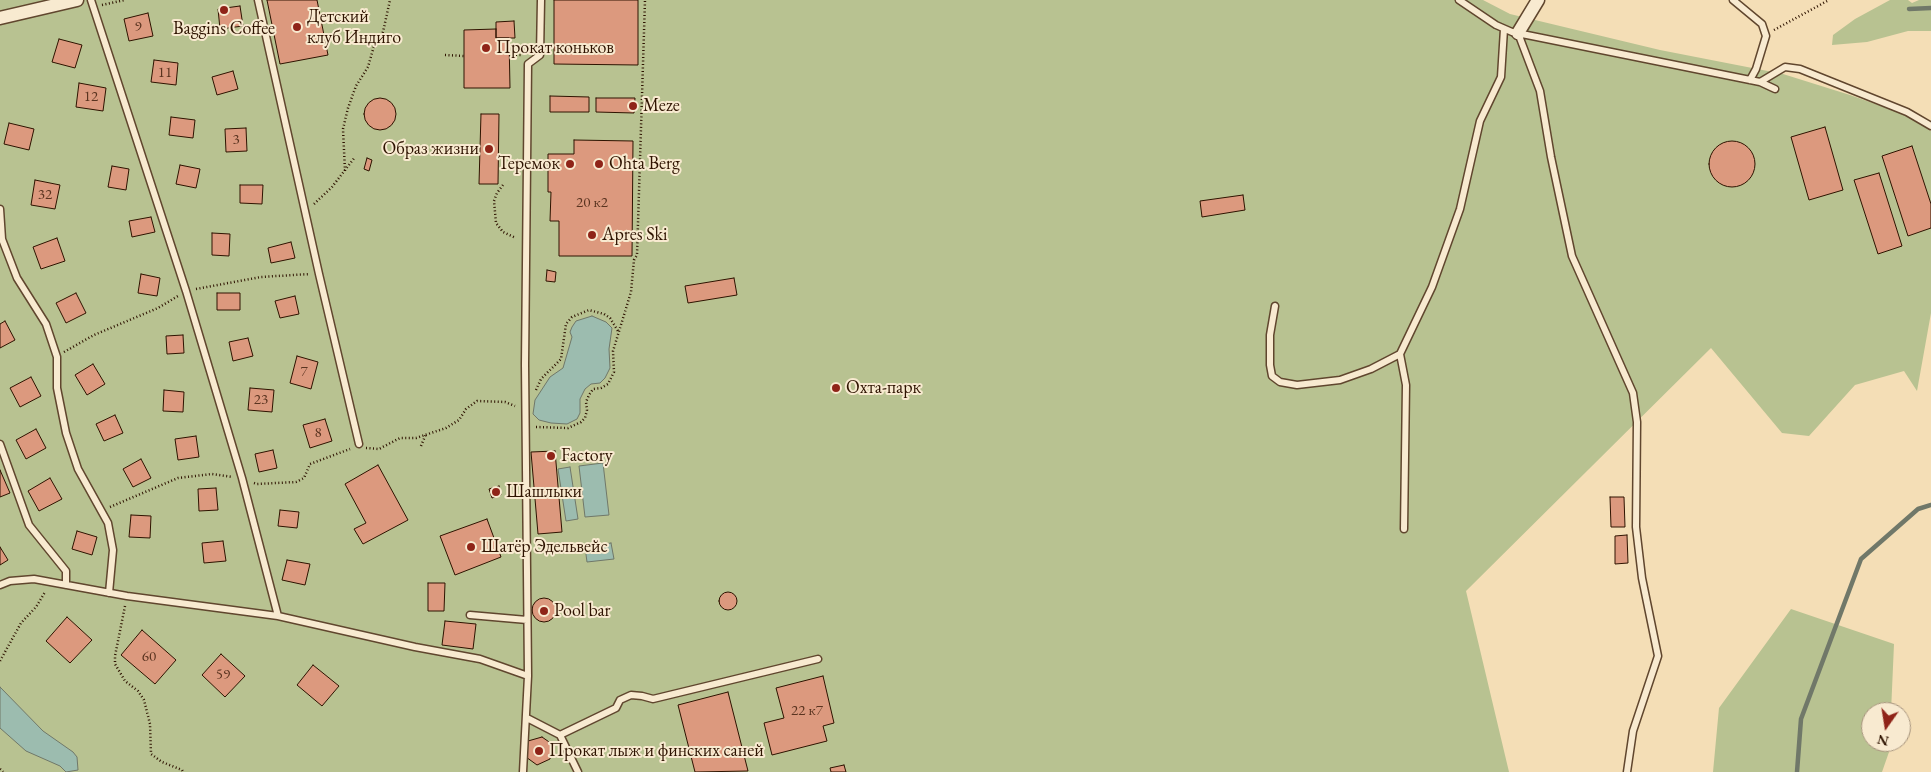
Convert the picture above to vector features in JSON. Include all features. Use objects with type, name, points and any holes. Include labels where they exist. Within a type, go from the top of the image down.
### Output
[{"type":"street","points":[[0,18],[76,0]]},
{"type":"street","points":[[1518,33],[1538,0]]},
{"type":"lane","points":[[91,0],[206,356],[242,478],[278,616]]},
{"type":"lane","points":[[258,0],[359,444]]},
{"type":"lane","points":[[523,772],[528,676],[526,243],[528,64],[540,55],[541,0]]},
{"type":"lane","points":[[1459,0],[1504,29],[1518,33],[1760,82],[1775,89]]},
{"type":"lane","points":[[1733,0],[1762,24],[1766,36],[1756,69],[1750,80]]},
{"type":"lane","points":[[1404,528],[1406,385],[1400,354],[1432,287],[1460,209],[1480,121],[1501,77],[1504,29]]},
{"type":"lane","points":[[1518,33],[1540,91],[1550,158],[1572,256],[1634,393],[1637,422],[1636,527],[1642,578],[1658,656],[1633,731],[1627,772]]},
{"type":"lane","points":[[1760,82],[1785,67],[1800,69],[1907,112],[1931,126]]},
{"type":"lane","points":[[0,210],[2,239],[17,278],[46,324],[57,357],[57,388],[69,442],[78,469],[108,523],[113,550],[109,593]]},
{"type":"lane","points":[[1275,306],[1270,335],[1270,366],[1272,376],[1280,382],[1297,385],[1340,380],[1371,369],[1400,354]]},
{"type":"lane","points":[[0,444],[29,525],[66,572],[66,585]]},
{"type":"lane","points":[[0,585],[10,581],[34,579],[127,596],[278,616],[415,647],[480,659],[528,676]]},
{"type":"lane","points":[[470,615],[527,620]]},
{"type":"lane","points":[[560,735],[616,708],[620,700],[632,695],[653,699],[818,659]]},
{"type":"lane","points":[[526,718],[560,735],[578,772]]},
{"type":"path","points":[[345,171],[343,129],[348,108],[356,86],[368,67],[374,46],[383,32],[390,0]]},
{"type":"path","points":[[535,422],[536,427],[568,428],[585,418],[586,402],[589,395],[593,389],[601,388],[608,384],[614,372],[613,351],[631,292],[634,260],[637,255],[646,0]]},
{"type":"path","points":[[1766,36],[1780,26],[1830,0]]},
{"type":"path","points":[[445,55],[464,56]]},
{"type":"path","points":[[305,211],[332,187],[355,157]]},
{"type":"path","points":[[503,185],[494,201],[496,223],[503,232],[526,243]]},
{"type":"path","points":[[535,393],[541,379],[561,359],[566,324],[572,317],[588,310],[604,314],[610,318],[618,332]]},
{"type":"path","points":[[359,444],[371,449],[379,449],[400,438],[416,438],[446,428],[459,420],[466,409],[477,401],[505,402],[526,413]]},
{"type":"path","points":[[421,446],[426,434]]},
{"type":"path","points":[[1,660],[21,623],[36,607],[52,582]]},
{"type":"path","points":[[127,596],[115,664],[125,681],[138,691],[144,700],[150,724],[151,754],[162,762],[183,772]]},
{"type":"path","points":[[0,769],[3,772]]},
{"type":"green space","name":"Охта-парк","points":[[0,0],[1483,0],[1510,14],[1660,50],[1783,74],[1915,118],[1931,131],[1931,313],[1917,391],[1904,371],[1855,385],[1809,436],[1782,433],[1711,348],[1466,591],[1509,772],[0,772]]},
{"type":"green space","points":[[1890,0],[1908,0],[1912,3],[1919,0],[1931,0],[1931,31],[1908,31],[1867,42],[1832,45],[1833,35],[1855,19]]},
{"type":"green space","points":[[1791,609],[1894,644],[1891,702],[1861,702],[1861,752],[1889,752],[1882,772],[1713,772],[1719,708]]},
{"type":"shaded area","points":[[592,316],[606,322],[612,328],[609,349],[610,368],[605,378],[600,383],[591,384],[585,389],[580,399],[580,413],[577,419],[567,424],[539,420],[533,414],[535,400],[550,377],[563,368],[572,337],[570,332],[572,327],[576,321]]},
{"type":"shaded area","points":[[603,463],[609,515],[585,517],[579,466]]},
{"type":"shaded area","points":[[570,467],[578,519],[566,521],[558,469]]},
{"type":"shaded area","points":[[611,543],[614,559],[587,562],[585,547]]},
{"type":"shaded area","points":[[0,687],[43,731],[73,752],[77,757],[78,770],[66,772],[60,766],[26,751],[0,728]]},
{"type":"building","name":"Детский клуб Индиго","points":[[267,0],[317,0],[328,55],[280,64]]},
{"type":"building","points":[[554,0],[638,0],[638,65],[554,64]]},
{"type":"building","points":[[240,6],[243,26],[220,29],[218,9]]},
{"type":"building","points":[[148,13],[153,36],[129,41],[124,19]]},
{"type":"building","points":[[514,21],[515,38],[496,38],[496,22]]},
{"type":"building","points":[[496,29],[496,38],[509,38],[510,88],[464,88],[464,30]]},
{"type":"building","points":[[59,39],[82,45],[75,68],[52,62]]},
{"type":"building","points":[[154,60],[178,63],[176,85],[151,82]]},
{"type":"building","points":[[233,71],[238,89],[217,95],[212,77]]},
{"type":"building","points":[[79,83],[106,88],[103,111],[76,107]]},
{"type":"building","points":[[550,96],[589,97],[589,112],[550,112]]},
{"type":"building","points":[[380,98],[386,99],[391,103],[395,108],[395,120],[391,125],[386,129],[380,130],[374,129],[369,125],[365,120],[364,114],[365,108],[369,103],[374,99]]},
{"type":"building","points":[[596,98],[635,98],[634,113],[596,112]]},
{"type":"building","points":[[481,114],[499,114],[498,184],[479,184]]},
{"type":"building","points":[[171,117],[195,120],[193,138],[169,135]]},
{"type":"building","points":[[9,123],[34,129],[29,150],[4,144]]},
{"type":"building","points":[[1825,127],[1843,190],[1809,200],[1791,137]]},
{"type":"building","points":[[246,128],[247,151],[226,152],[225,129]]},
{"type":"building","points":[[574,140],[633,141],[632,256],[559,256],[559,221],[550,221],[551,192],[548,192],[548,154],[574,154]]},
{"type":"building","points":[[1732,141],[1745,145],[1751,151],[1755,164],[1751,177],[1745,183],[1732,187],[1719,183],[1713,177],[1709,164],[1713,151],[1719,145]]},
{"type":"building","points":[[1912,146],[1931,204],[1931,228],[1908,236],[1882,156]]},
{"type":"building","points":[[367,158],[372,160],[369,171],[364,169]]},
{"type":"building","points":[[180,165],[200,169],[196,188],[176,184]]},
{"type":"building","points":[[112,166],[129,169],[126,190],[108,187]]},
{"type":"building","points":[[1879,173],[1902,246],[1878,254],[1854,180]]},
{"type":"building","points":[[35,180],[60,185],[55,209],[31,205]]},
{"type":"building","points":[[240,185],[263,185],[262,204],[240,203]]},
{"type":"building","points":[[1243,195],[1245,210],[1202,217],[1200,201]]},
{"type":"building","points":[[151,217],[155,232],[132,237],[129,221]]},
{"type":"building","points":[[212,233],[230,234],[229,256],[212,255]]},
{"type":"building","points":[[57,238],[65,261],[41,269],[33,247]]},
{"type":"building","points":[[291,242],[295,258],[271,263],[268,248]]},
{"type":"building","points":[[547,270],[556,272],[555,282],[546,281]]},
{"type":"building","points":[[141,274],[160,278],[157,296],[138,293]]},
{"type":"building","points":[[734,278],[737,295],[688,303],[685,286]]},
{"type":"building","points":[[76,293],[86,313],[66,323],[56,303]]},
{"type":"building","points":[[217,293],[240,293],[240,310],[217,310]]},
{"type":"building","points":[[295,296],[299,314],[280,318],[275,301]]},
{"type":"building","points":[[5,321],[15,340],[0,348],[0,324]]},
{"type":"building","points":[[183,335],[184,353],[167,354],[166,336]]},
{"type":"building","points":[[248,338],[253,356],[233,361],[229,342]]},
{"type":"building","points":[[297,356],[318,362],[311,389],[290,383]]},
{"type":"building","points":[[93,364],[105,384],[87,395],[75,375]]},
{"type":"building","points":[[31,377],[41,396],[20,407],[10,388]]},
{"type":"building","points":[[250,388],[274,390],[272,412],[248,410]]},
{"type":"building","points":[[164,390],[184,392],[183,412],[163,411]]},
{"type":"building","points":[[115,415],[123,433],[104,441],[96,424]]},
{"type":"building","points":[[325,419],[332,441],[310,448],[303,425]]},
{"type":"building","points":[[36,429],[46,448],[26,459],[16,440]]},
{"type":"building","points":[[196,436],[199,457],[178,460],[175,439]]},
{"type":"building","points":[[273,450],[277,468],[259,472],[255,454]]},
{"type":"building","points":[[555,451],[562,532],[538,534],[531,452]]},
{"type":"building","points":[[141,459],[151,478],[133,487],[123,469]]},
{"type":"building","points":[[378,465],[408,520],[363,544],[354,529],[366,523],[345,484]]},
{"type":"building","points":[[0,470],[10,493],[0,497]]},
{"type":"building","points":[[50,478],[62,499],[39,511],[28,491]]},
{"type":"building","points":[[499,486],[501,495],[492,498],[489,489]]},
{"type":"building","points":[[216,488],[218,510],[199,511],[198,489]]},
{"type":"building","points":[[1610,497],[1624,497],[1625,527],[1611,527]]},
{"type":"building","points":[[280,510],[299,512],[297,528],[278,526]]},
{"type":"building","points":[[131,515],[151,516],[150,538],[129,537]]},
{"type":"building","name":"Шатёр Эдельвейс","points":[[487,519],[501,557],[455,575],[440,536]]},
{"type":"building","points":[[77,531],[97,537],[92,555],[72,549]]},
{"type":"building","points":[[1627,535],[1628,563],[1615,564],[1615,536]]},
{"type":"building","points":[[223,541],[226,561],[204,563],[202,543]]},
{"type":"building","points":[[0,547],[8,560],[0,565]]},
{"type":"building","points":[[287,560],[310,564],[305,585],[282,580]]},
{"type":"building","points":[[428,583],[445,583],[444,611],[428,611]]},
{"type":"building","points":[[728,592],[734,595],[737,601],[734,607],[728,610],[722,607],[719,601],[722,595]]},
{"type":"building","name":"Pool bar","points":[[539,598],[549,598],[556,605],[556,615],[549,622],[539,622],[532,615],[532,605]]},
{"type":"building","points":[[67,617],[92,640],[70,663],[46,641]]},
{"type":"building","points":[[445,621],[476,624],[473,649],[442,645]]},
{"type":"building","points":[[142,630],[176,660],[155,684],[121,655]]},
{"type":"building","points":[[221,654],[245,676],[225,697],[202,675]]},
{"type":"building","points":[[313,665],[339,686],[322,706],[297,685]]},
{"type":"building","points":[[823,676],[834,723],[823,726],[827,741],[772,755],[764,723],[784,718],[776,688]]},
{"type":"building","points":[[728,692],[748,771],[695,772],[678,705]]},
{"type":"building","name":"Прокат лыж и финских саней","points":[[542,737],[552,744],[550,759],[537,765],[526,757],[528,741]]},
{"type":"building","points":[[844,765],[846,772],[831,772],[830,768]]},
{"type":"waterway","points":[[1909,9],[1931,8]]},
{"type":"waterway","points":[[1797,772],[1801,719],[1861,559],[1918,509],[1931,505]]},
{"type":"place","name":"Baggins Coffee","points":[[224,10]]},
{"type":"place","name":"Детский клуб Индиго","points":[[297,27]]},
{"type":"place","name":"Прокат коньков","points":[[486,48]]},
{"type":"place","name":"Meze","points":[[633,106]]},
{"type":"place","name":"Образ жизни","points":[[489,149]]},
{"type":"place","name":"Теремок","points":[[570,164]]},
{"type":"place","name":"Ohta Berg","points":[[599,164]]},
{"type":"place","name":"Apres Ski","points":[[592,235]]},
{"type":"place","name":"Охта-парк","points":[[836,388]]},
{"type":"place","name":"Factory","points":[[551,456]]},
{"type":"place","name":"Шашлыки","points":[[496,492]]},
{"type":"place","name":"Шатёр Эдельвейс","points":[[471,547]]},
{"type":"place","name":"Pool bar","points":[[544,611]]},
{"type":"place","name":"Прокат лыж и финских саней","points":[[539,751]]}]
